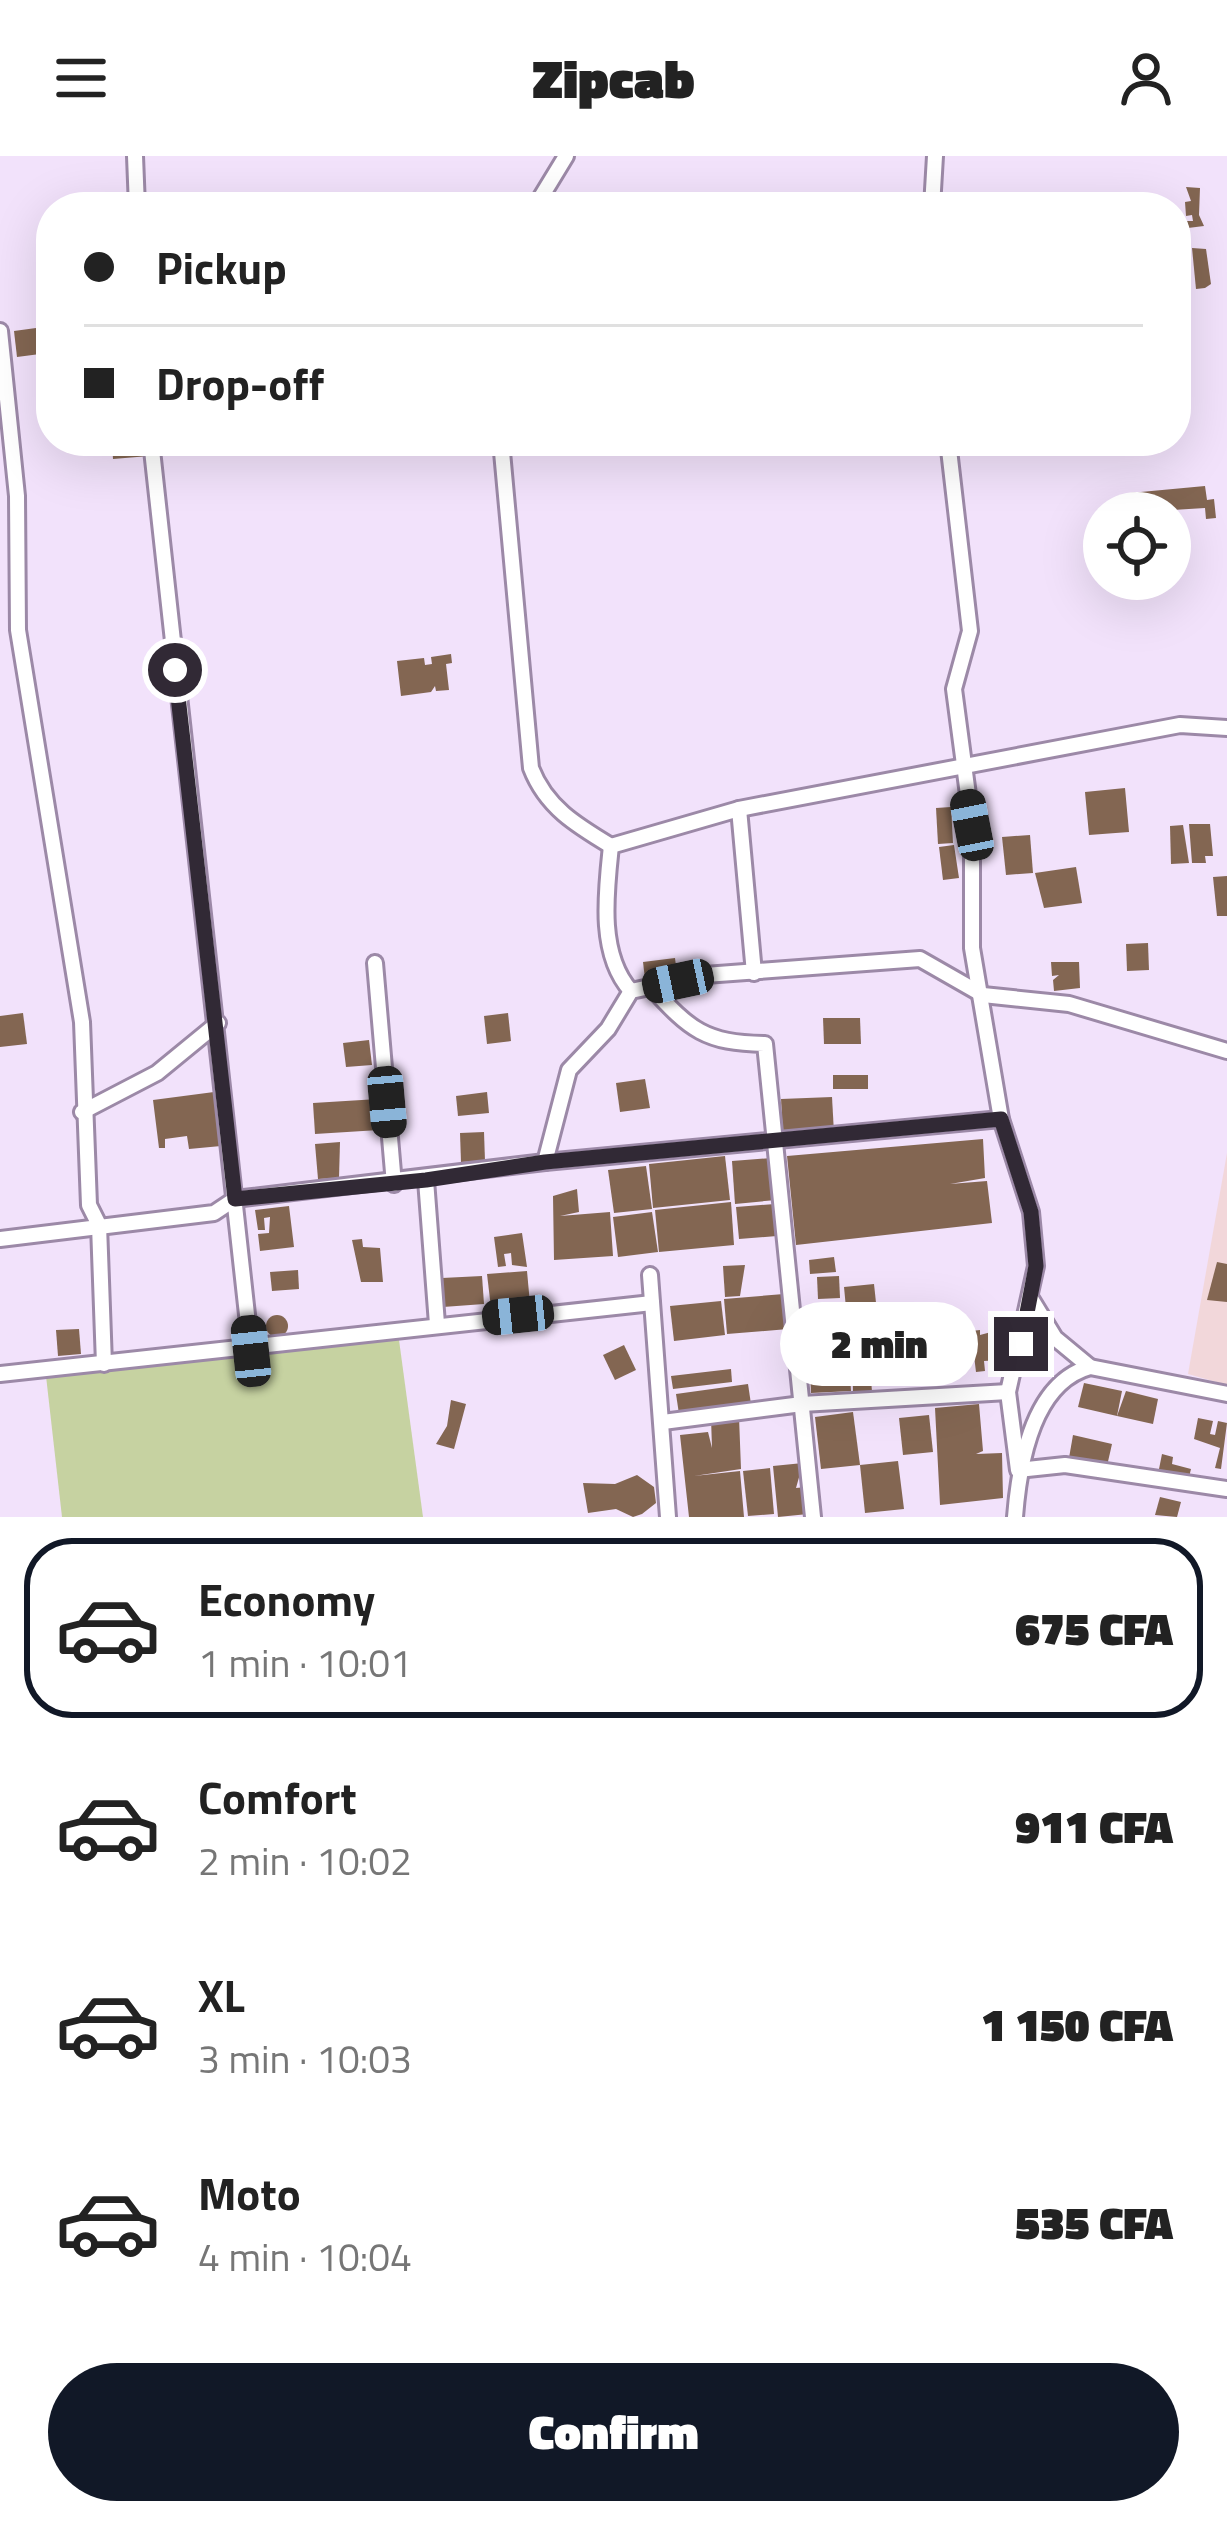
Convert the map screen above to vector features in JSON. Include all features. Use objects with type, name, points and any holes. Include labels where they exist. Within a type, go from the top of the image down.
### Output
[{"type":"street","points":[[135,156],[136,192]]},
{"type":"street","points":[[544,192],[566,156]]},
{"type":"street","points":[[933,192],[935,156]]},
{"type":"street","points":[[0,331],[17,496],[18,630],[82,1022],[82,1112],[89,1205],[100,1225],[104,1364]]},
{"type":"street","points":[[153,456],[251,1351]]},
{"type":"street","points":[[502,456],[531,768],[541,793],[555,807],[611,846]]},
{"type":"street","points":[[950,456],[970,631],[954,689],[960,767],[972,825],[972,948],[1001,1119],[1031,1212],[1036,1266],[1008,1392],[1018,1470],[1015,1517]]},
{"type":"street","points":[[611,846],[739,809],[1180,724],[1227,728]]},
{"type":"street","points":[[739,809],[754,973]]},
{"type":"street","points":[[611,846],[605,902],[615,974],[631,992]]},
{"type":"street","points":[[545,1162],[569,1070],[608,1028],[631,992],[705,975],[920,959],[983,994],[1069,1004],[1227,1051]]},
{"type":"street","points":[[375,963],[394,1184]]},
{"type":"street","points":[[651,987],[688,1028],[725,1043],[765,1044],[814,1517]]},
{"type":"street","points":[[82,1112],[157,1073],[218,1023]]},
{"type":"street","points":[[0,1239],[214,1213],[235,1199],[394,1184],[545,1162],[775,1144],[1001,1119]]},
{"type":"street","points":[[426,1180],[437,1324]]},
{"type":"street","points":[[650,1275],[668,1517]]},
{"type":"street","points":[[1030,1297],[1055,1338],[1090,1367]]},
{"type":"street","points":[[0,1374],[251,1351],[437,1324],[652,1304]]},
{"type":"street","points":[[1018,1470],[1047,1398],[1071,1372],[1090,1367],[1227,1394]]},
{"type":"street","points":[[663,1422],[802,1404],[1008,1392]]},
{"type":"street","points":[[1018,1470],[1065,1465],[1227,1489]]},
{"type":"shaded area","points":[[1227,1153],[1227,1385],[1188,1374]]},
{"type":"green space","points":[[399,1340],[423,1517],[62,1517],[46,1376]]},
{"type":"building","points":[[1186,187],[1200,188],[1199,215],[1204,226],[1191,228]]},
{"type":"building","points":[[1192,248],[1206,249],[1211,284],[1205,288],[1196,289]]},
{"type":"building","points":[[36,328],[36,355],[17,357],[14,331]]},
{"type":"building","points":[[1205,486],[1207,500],[1214,499],[1216,518],[1206,519],[1205,508],[1191,509],[1191,492],[1141,492]]},
{"type":"building","points":[[451,654],[452,663],[446,664],[449,690],[436,691],[435,686],[431,692],[401,696],[397,661],[424,658],[425,665],[432,664],[431,657]]},
{"type":"building","points":[[1125,788],[1129,832],[1089,835],[1085,792]]},
{"type":"building","points":[[951,807],[953,843],[938,844],[936,808]]},
{"type":"building","points":[[1189,824],[1210,824],[1213,856],[1205,856],[1206,863],[1192,863]]},
{"type":"building","points":[[1183,825],[1189,863],[1171,864],[1170,826]]},
{"type":"building","points":[[1030,835],[1033,873],[1006,875],[1002,837]]},
{"type":"building","points":[[954,845],[959,878],[943,880],[939,847]]},
{"type":"building","points":[[1076,867],[1082,903],[1044,908],[1035,873]]},
{"type":"building","points":[[1227,876],[1227,916],[1217,916],[1213,877]]},
{"type":"building","points":[[1148,943],[1149,970],[1127,971],[1126,944]]},
{"type":"building","points":[[675,958],[677,974],[645,979],[643,962]]},
{"type":"building","points":[[1051,962],[1079,962],[1080,988],[1054,991],[1053,980],[1059,975],[1052,976]]},
{"type":"building","points":[[23,1013],[27,1044],[0,1047],[0,1016]]},
{"type":"building","points":[[508,1013],[511,1041],[487,1044],[484,1016]]},
{"type":"building","points":[[823,1018],[860,1018],[861,1044],[824,1044]]},
{"type":"building","points":[[369,1040],[372,1065],[346,1067],[343,1043]]},
{"type":"building","points":[[833,1075],[868,1075],[868,1089],[833,1089]]},
{"type":"building","points":[[645,1079],[650,1108],[620,1112],[616,1083]]},
{"type":"building","points":[[214,1092],[221,1146],[189,1149],[187,1136],[165,1139],[165,1148],[159,1148],[153,1100]]},
{"type":"building","points":[[487,1092],[489,1113],[458,1116],[456,1096]]},
{"type":"building","points":[[832,1097],[834,1133],[783,1136],[781,1099]]},
{"type":"building","points":[[378,1099],[379,1130],[315,1134],[313,1103]]},
{"type":"building","points":[[484,1132],[485,1161],[461,1162],[460,1133]]},
{"type":"building","points":[[983,1139],[985,1178],[950,1184],[987,1181],[992,1223],[796,1245],[787,1156]]},
{"type":"building","points":[[340,1142],[339,1178],[318,1179],[315,1144]]},
{"type":"building","points":[[725,1156],[730,1200],[653,1208],[649,1164]]},
{"type":"building","points":[[772,1158],[776,1200],[735,1204],[732,1161]]},
{"type":"building","points":[[646,1166],[652,1209],[614,1213],[608,1170]]},
{"type":"building","points":[[577,1189],[579,1212],[560,1216],[610,1212],[613,1256],[554,1260],[553,1196]]},
{"type":"building","points":[[731,1202],[734,1245],[659,1252],[655,1210]]},
{"type":"building","points":[[775,1204],[777,1236],[739,1239],[736,1207]]},
{"type":"building","points":[[289,1206],[294,1247],[260,1251],[258,1234],[269,1233],[270,1217],[264,1218],[265,1230],[258,1230],[255,1210]]},
{"type":"building","points":[[652,1212],[658,1252],[618,1257],[613,1217]]},
{"type":"building","points":[[522,1233],[527,1267],[512,1265],[511,1253],[504,1254],[506,1266],[498,1267],[494,1237]]},
{"type":"building","points":[[362,1239],[363,1247],[380,1248],[383,1282],[361,1282],[352,1240]]},
{"type":"building","points":[[834,1257],[836,1272],[810,1274],[809,1260]]},
{"type":"building","points":[[1217,1262],[1227,1264],[1227,1302],[1207,1300]]},
{"type":"building","points":[[745,1265],[740,1296],[725,1297],[723,1266]]},
{"type":"building","points":[[298,1270],[299,1289],[272,1291],[270,1272]]},
{"type":"building","points":[[527,1271],[530,1304],[491,1308],[487,1274]]},
{"type":"building","points":[[482,1276],[484,1304],[443,1307],[442,1278]]},
{"type":"building","points":[[839,1276],[840,1298],[818,1299],[817,1277]]},
{"type":"building","points":[[874,1284],[877,1312],[847,1319],[844,1287]]},
{"type":"building","points":[[784,1294],[788,1329],[727,1334],[724,1299]]},
{"type":"building","points":[[721,1301],[725,1335],[674,1341],[670,1306]]},
{"type":"building","points":[[884,1308],[927,1314],[931,1382],[899,1379],[878,1386],[867,1321]]},
{"type":"building","points":[[831,1314],[847,1322],[851,1391],[811,1393],[808,1324]]},
{"type":"building","points":[[277,1315],[288,1326],[277,1337],[266,1326]]},
{"type":"building","points":[[852,1321],[867,1323],[872,1392],[853,1394]]},
{"type":"building","points":[[1006,1328],[1011,1372],[1003,1373],[1001,1360],[984,1361],[985,1371],[976,1372],[971,1331],[980,1330],[980,1335]]},
{"type":"building","points":[[79,1329],[81,1354],[58,1356],[56,1330]]},
{"type":"building","points":[[624,1345],[636,1370],[615,1380],[603,1355]]},
{"type":"building","points":[[731,1369],[732,1382],[673,1389],[671,1376]]},
{"type":"building","points":[[1084,1383],[1122,1391],[1117,1416],[1078,1407]]},
{"type":"building","points":[[748,1384],[751,1404],[679,1414],[676,1394]]},
{"type":"building","points":[[1126,1391],[1158,1399],[1153,1424],[1117,1416]]},
{"type":"building","points":[[451,1400],[466,1404],[454,1449],[436,1444],[447,1426]]},
{"type":"building","points":[[979,1404],[983,1451],[976,1454],[1002,1453],[1003,1498],[940,1505],[935,1408]]},
{"type":"building","points":[[853,1412],[860,1465],[821,1469],[815,1417]]},
{"type":"building","points":[[929,1415],[933,1452],[903,1455],[899,1418]]},
{"type":"building","points":[[739,1417],[741,1469],[694,1476],[740,1471],[744,1517],[689,1517],[680,1435],[708,1432],[712,1448],[711,1418]]},
{"type":"building","points":[[1198,1418],[1213,1421],[1210,1434],[1215,1435],[1218,1421],[1227,1423],[1221,1469],[1215,1468],[1220,1448],[1194,1439]]},
{"type":"building","points":[[1073,1435],[1112,1444],[1107,1466],[1069,1458]]},
{"type":"building","points":[[1162,1454],[1173,1457],[1172,1464],[1191,1469],[1188,1481],[1158,1474]]},
{"type":"building","points":[[898,1461],[904,1509],[865,1513],[860,1465]]},
{"type":"building","points":[[803,1463],[796,1488],[806,1487],[808,1514],[778,1517],[773,1466]]},
{"type":"building","points":[[770,1468],[774,1514],[748,1516],[743,1471]]},
{"type":"building","points":[[637,1475],[654,1487],[656,1503],[642,1514],[633,1517],[616,1509],[588,1513],[583,1483],[615,1484]]},
{"type":"building","points":[[1160,1497],[1181,1502],[1177,1517],[1155,1515]]},
{"type":"route","points":[[175,670],[235,1199],[426,1180],[545,1162],[775,1144],[1001,1119],[1031,1212],[1036,1266],[1021,1344]]}]
